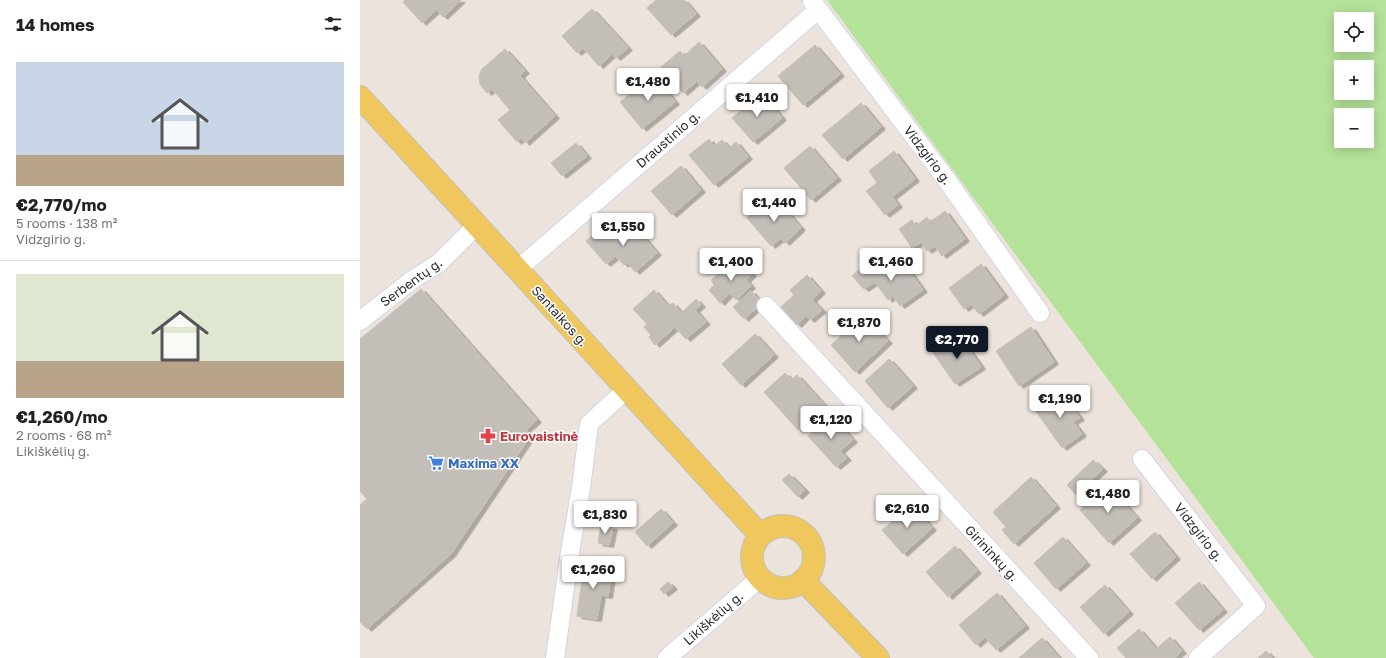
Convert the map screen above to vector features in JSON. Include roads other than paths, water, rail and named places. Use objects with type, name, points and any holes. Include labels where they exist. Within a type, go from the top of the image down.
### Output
[{"type":"main road","name":"Santaikos g.","points":[[360,97],[760,535]]},
{"type":"main road","points":[[791,526],[801,532],[809,540],[813,550],[814,561],[810,572],[803,580],[795,586],[776,588],[767,584],[760,578],[753,568],[751,556],[754,545],[760,535],[769,528],[791,526]]},
{"type":"main road","points":[[803,580],[878,658]]},
{"type":"street","name":"Draustinio g.","points":[[518,269],[815,5]]},
{"type":"street","name":"Vidzgirio g.","points":[[815,5],[946,179],[1040,313]]},
{"type":"street","name":"Serbentų g.","points":[[360,321],[412,280],[439,263],[477,225]]},
{"type":"street","name":"Girininkų g.","points":[[766,306],[1089,658]]},
{"type":"street","points":[[555,658],[581,488],[589,424],[627,389]]},
{"type":"street","name":"Vidzgirio g.","points":[[1142,459],[1256,606],[1198,658]]},
{"type":"street","name":"Likiškėlių g.","points":[[667,658],[760,578]]},
{"type":"place","name":"Eurovaistinė","points":[[488,436]]},
{"type":"place","name":"Maxima XX","points":[[436,463]]}]
